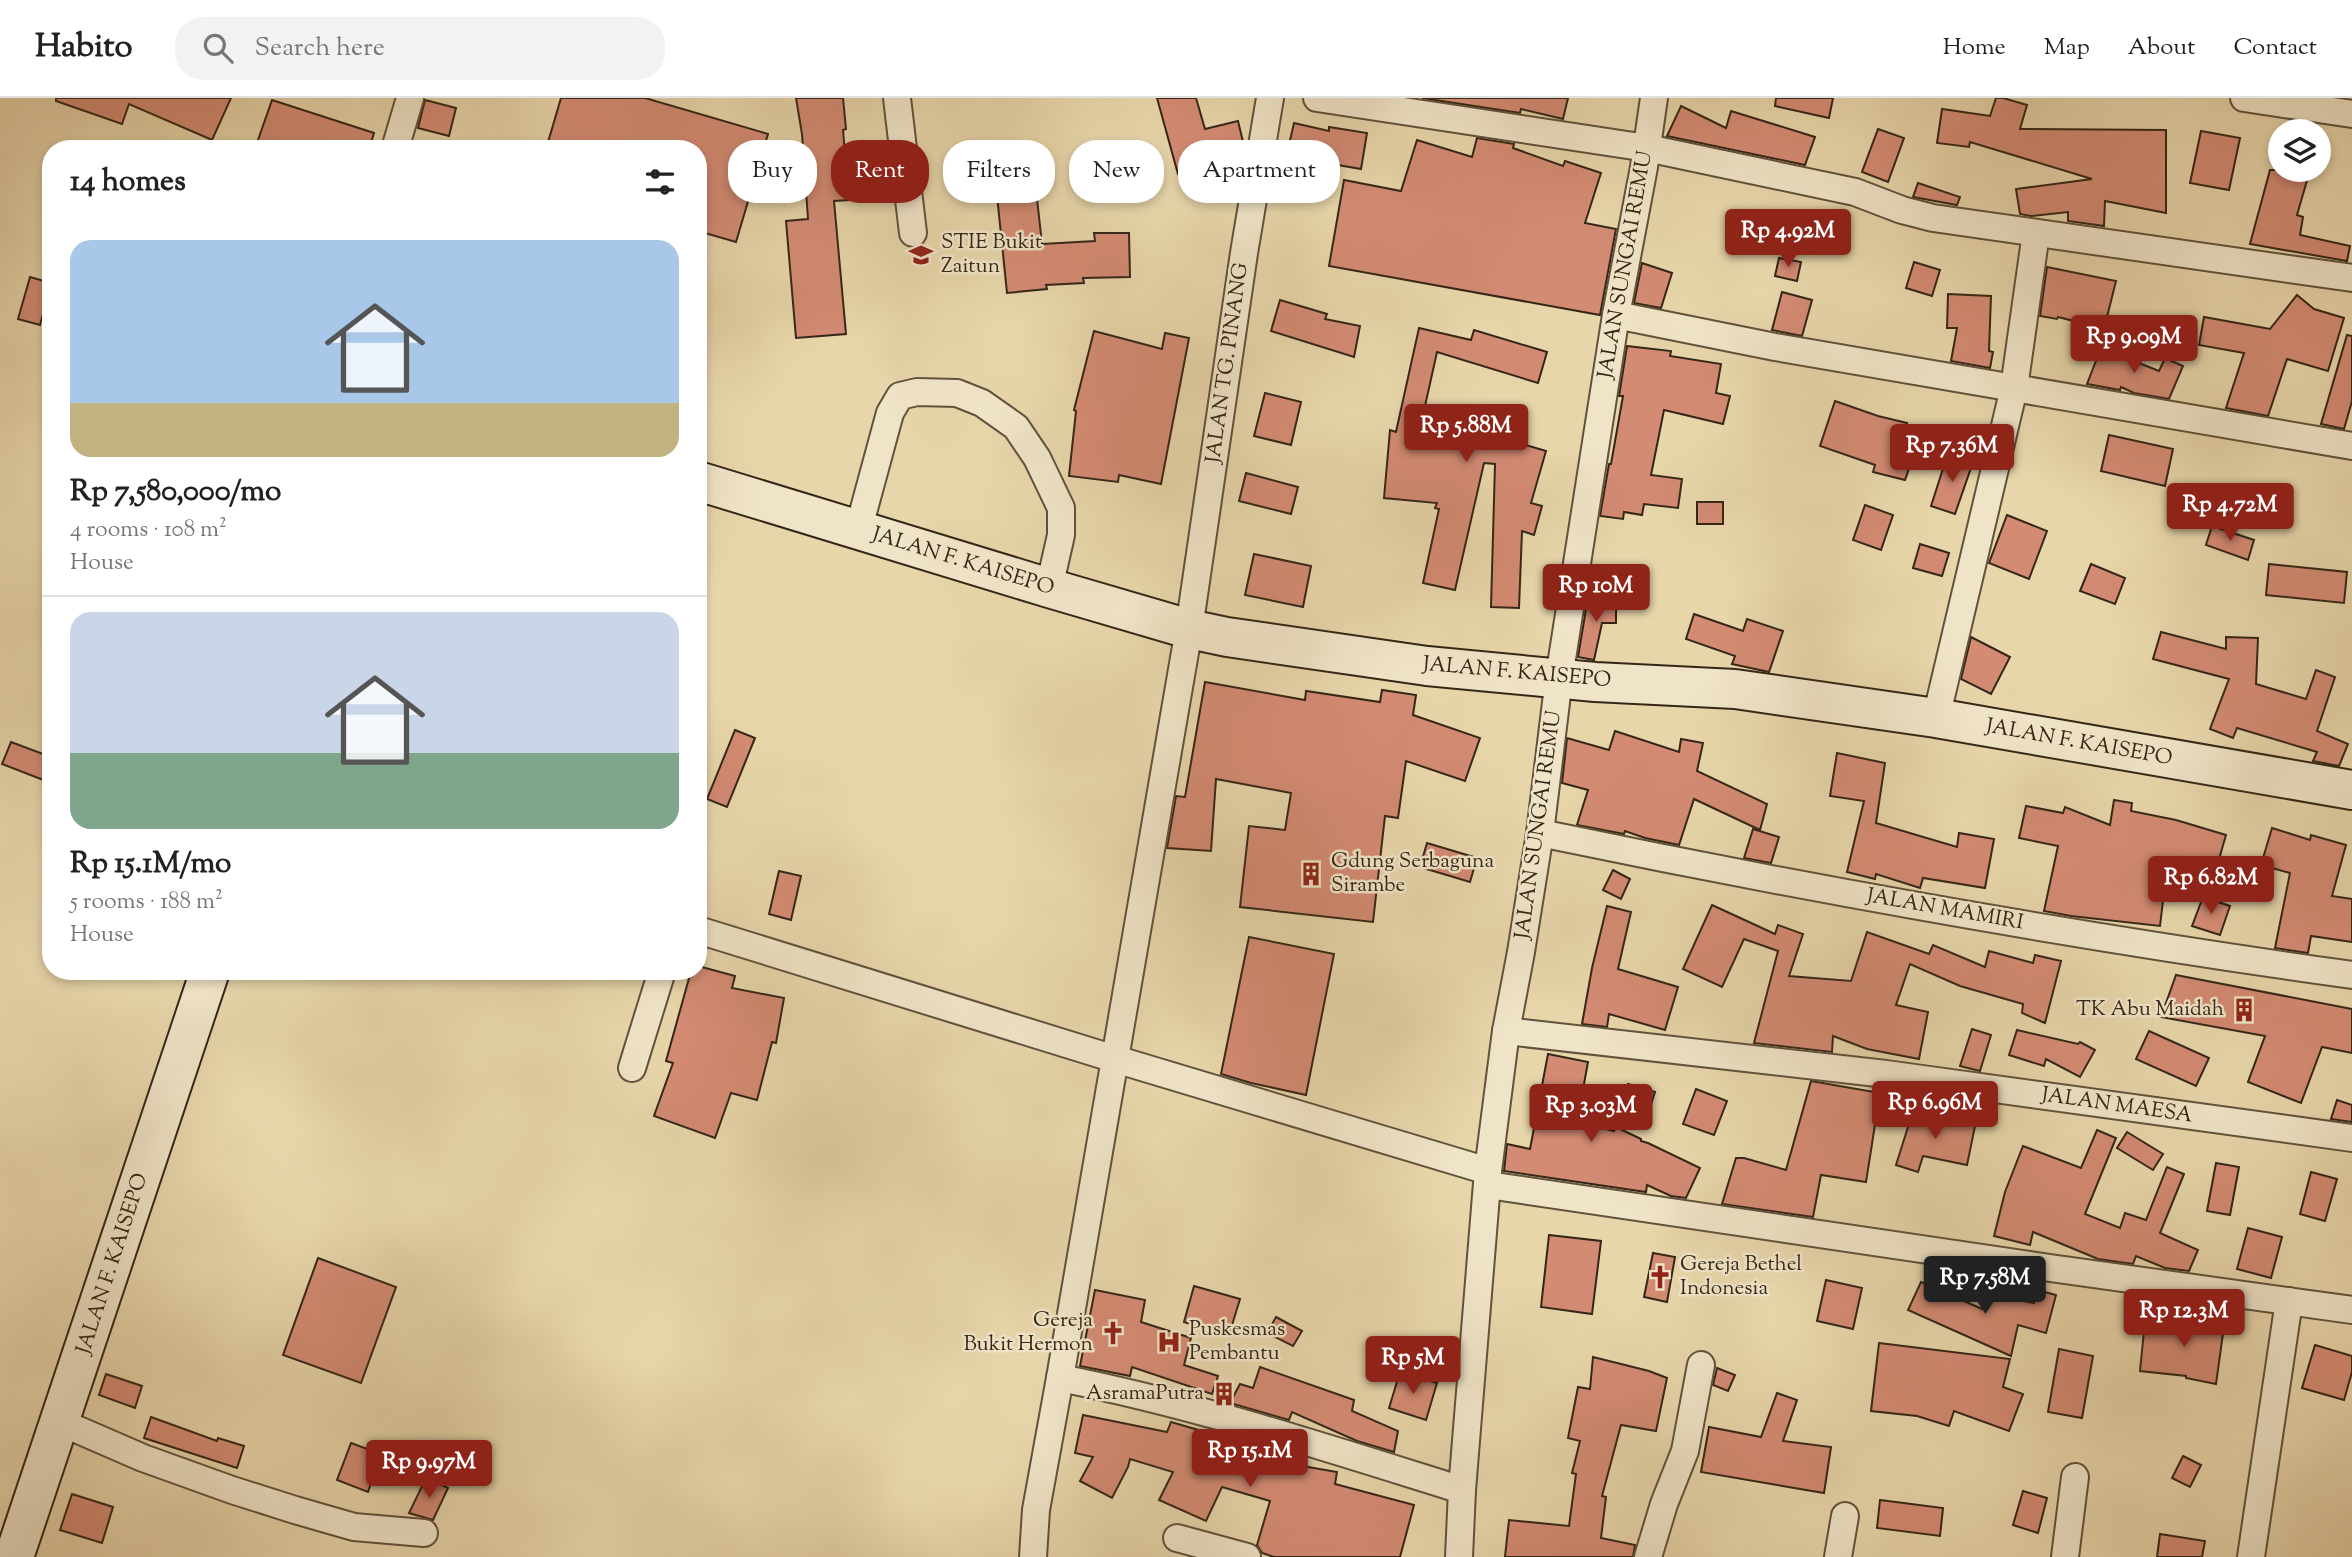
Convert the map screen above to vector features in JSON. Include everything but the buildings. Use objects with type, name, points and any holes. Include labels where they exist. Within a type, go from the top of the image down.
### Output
[{"type":"street","points":[[398,140],[410,98]]},
{"type":"street","points":[[897,98],[913,233]]},
{"type":"street","name":"JALAN TG. PINANG","points":[[1033,1557],[1036,1510],[1189,629],[1244,253],[1270,98]]},
{"type":"street","points":[[1317,98],[1647,148],[1855,192],[1902,211],[1933,218],[2352,278]]},
{"type":"street","name":"JALAN SUNGAI REMU","points":[[1459,1557],[1462,1490],[1488,1178],[1506,1031],[1540,834],[1559,678],[1616,315],[1654,98]]},
{"type":"street","points":[[2244,98],[2352,114]]},
{"type":"street","points":[[1936,718],[2014,388],[2036,233]]},
{"type":"street","points":[[1616,315],[1775,347],[2352,446]]},
{"type":"street","points":[[858,531],[890,413],[900,396],[916,392],[957,393],[982,403],[1016,427],[1037,458],[1054,491],[1061,508],[1061,536],[1049,588]]},
{"type":"street","name":"JALAN F. KAISEPO","points":[[707,484],[1049,588],[1189,629],[1227,637],[1427,666],[1595,682],[1735,689],[1936,718],[2352,790]]},
{"type":"street","name":"JALAN MAMIRI","points":[[1540,834],[1936,910],[2352,975]]},
{"type":"street","points":[[707,933],[1488,1178],[2352,1310]]},
{"type":"street","name":"JALAN F. KAISEPO","points":[[14,1557],[207,980]]},
{"type":"street","points":[[632,1068],[660,980]]},
{"type":"street","name":"JALAN MAESA","points":[[1506,1031],[1886,1074],[2352,1138]]},
{"type":"street","points":[[2251,1557],[2289,1301]]},
{"type":"street","points":[[1648,1557],[1664,1504],[1685,1451],[1701,1365]]},
{"type":"street","points":[[1060,1378],[1190,1408],[1462,1490]]},
{"type":"street","points":[[60,1422],[143,1458],[295,1510],[354,1527],[424,1533]]},
{"type":"street","points":[[2065,1557],[2075,1477]]},
{"type":"street","points":[[1838,1557],[1845,1516]]},
{"type":"street","points":[[1177,1538],[1247,1557]]},
{"type":"place","name":"STIE Bukit Zaitun","points":[[921,255]]},
{"type":"place","name":"Gdung Serbaguna Sirambe","points":[[1311,874]]},
{"type":"place","name":"TK Abu Maidah","points":[[2244,1010]]},
{"type":"place","name":"Gereja Bethel Indonesia","points":[[1660,1277]]},
{"type":"place","name":"Gereja Bukit Hermon","points":[[1113,1333]]},
{"type":"place","name":"Puskesmas Pembantu","points":[[1169,1342]]},
{"type":"place","name":"AsramaPutra","points":[[1224,1394]]}]
